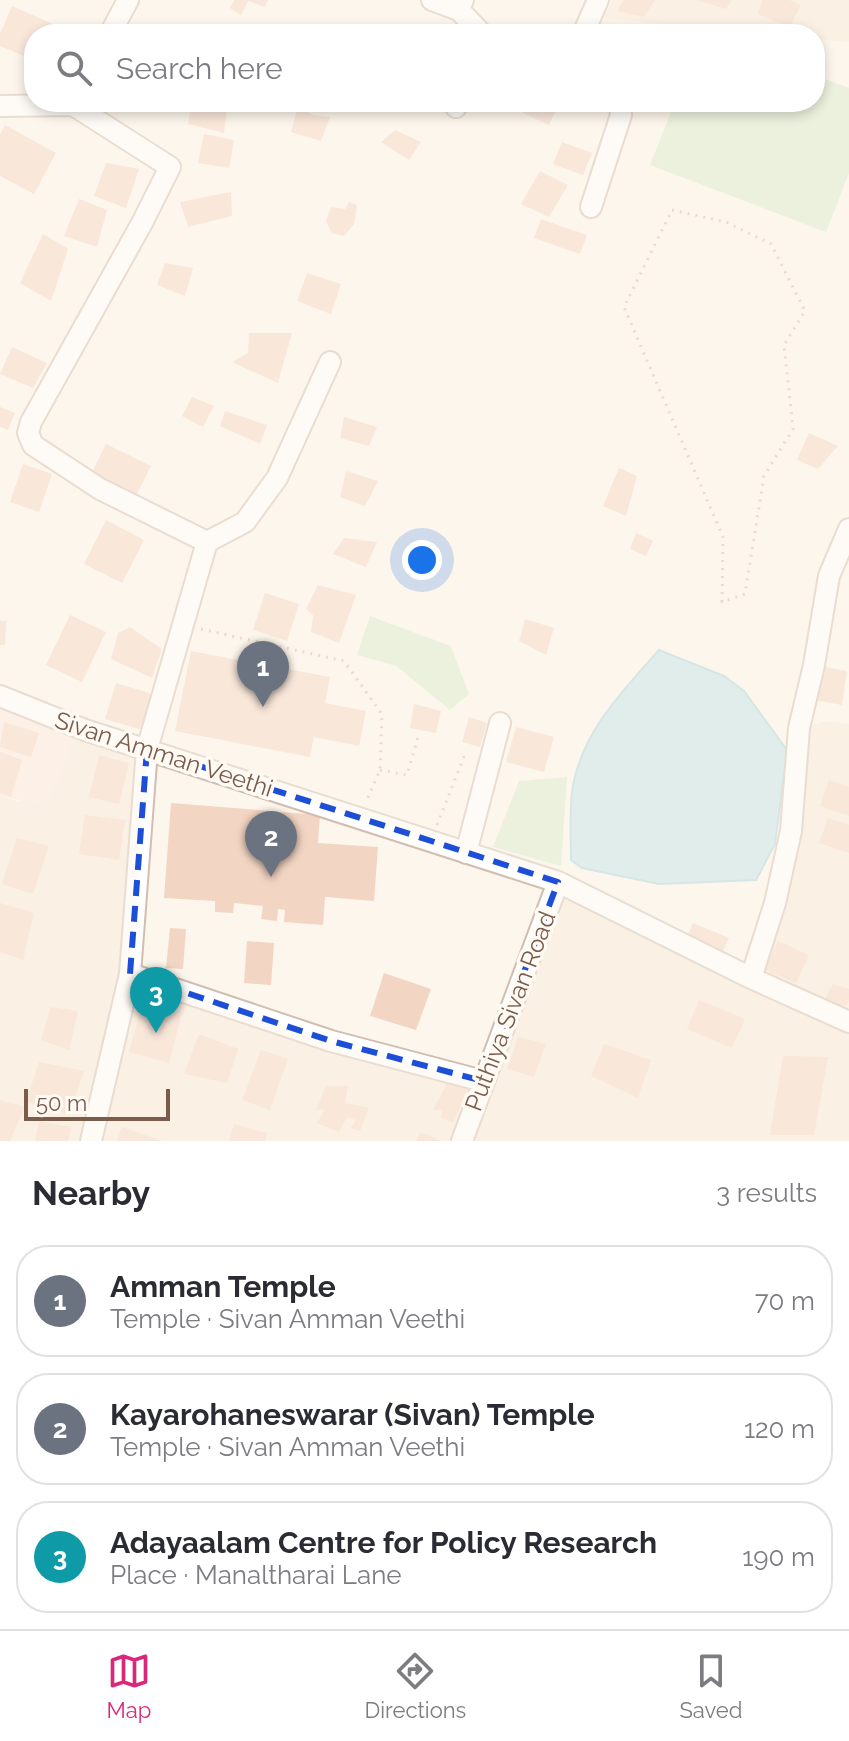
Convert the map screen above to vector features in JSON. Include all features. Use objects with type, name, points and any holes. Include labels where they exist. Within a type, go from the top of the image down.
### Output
[{"type":"street","points":[[115,24],[128,0]]},
{"type":"street","points":[[432,0],[461,5],[475,24]]},
{"type":"street","points":[[587,24],[598,0]]},
{"type":"street","points":[[0,106],[24,105]]},
{"type":"street","points":[[86,112],[170,167],[31,422],[28,433],[33,445],[100,489],[207,542]]},
{"type":"street","points":[[591,207],[621,112]]},
{"type":"street","points":[[91,1141],[130,974],[147,749],[181,625],[207,542],[245,522],[277,478],[330,362]]},
{"type":"street","points":[[751,978],[775,903],[791,831],[799,728],[814,665],[829,576],[849,529]]},
{"type":"street","name":"Sivan Amman Veethi","points":[[0,696],[85,730],[558,882],[751,978],[849,1022]]},
{"type":"street","points":[[466,853],[500,723]]},
{"type":"street","name":"Puthiya Sivan Road","points":[[462,1141],[558,882]]},
{"type":"street","points":[[130,974],[331,1041],[483,1081]]},
{"type":"path","points":[[672,210],[726,222],[771,244],[805,311],[784,345],[793,429],[764,476],[745,594],[722,602],[723,537],[624,307],[672,210]]},
{"type":"path","points":[[181,625],[344,661],[382,714],[380,770],[360,819]]},
{"type":"path","points":[[380,770],[407,775],[418,737]]},
{"type":"path","points":[[430,841],[465,754]]},
{"type":"highlighted area","points":[[147,749],[558,882],[483,1081],[331,1041],[130,974]]},
{"type":"shaded area","points":[[612,0],[849,0],[849,42],[825,40],[825,24],[665,24],[604,18]]},
{"type":"shaded area","points":[[0,696],[75,726],[66,764],[48,801],[35,803],[0,796]]},
{"type":"shaded area","points":[[829,721],[849,724],[849,1141],[0,1141],[0,796],[20,802],[75,726],[147,749],[130,974],[482,1080],[558,882],[750,978],[775,903],[799,728]]},
{"type":"green space","points":[[825,79],[849,88],[849,173],[826,232],[650,165],[671,112],[825,112]]},
{"type":"green space","points":[[370,616],[451,646],[469,694],[450,710],[396,666],[357,655]]},
{"type":"green space","points":[[567,777],[561,866],[493,847],[519,781]]},
{"type":"water","points":[[659,650],[724,676],[744,691],[787,750],[775,844],[756,880],[659,884],[582,868],[571,860],[572,794],[578,765],[607,712]]},
{"type":"building","points":[[234,0],[268,0],[265,7],[248,1],[241,15],[230,8]]},
{"type":"building","points":[[624,0],[655,0],[644,17],[617,11]]},
{"type":"building","points":[[697,0],[732,0],[726,9]]},
{"type":"building","points":[[762,0],[789,0],[801,5],[791,24],[780,24],[758,14]]},
{"type":"building","points":[[12,6],[53,24],[24,24],[24,56],[0,46],[0,34]]},
{"type":"building","points":[[190,112],[227,112],[224,133],[188,124]]},
{"type":"building","points":[[297,112],[330,117],[321,141],[291,132]]},
{"type":"building","points":[[523,112],[555,112],[549,125]]},
{"type":"building","points":[[5,125],[56,153],[34,194],[0,176],[0,134]]},
{"type":"building","points":[[395,130],[421,142],[409,160],[381,142]]},
{"type":"building","points":[[204,134],[234,140],[229,168],[198,163]]},
{"type":"building","points":[[562,142],[592,153],[583,175],[553,164]]},
{"type":"building","points":[[106,163],[139,169],[126,208],[94,196]]},
{"type":"building","points":[[540,171],[568,185],[549,217],[521,204]]},
{"type":"building","points":[[231,192],[232,216],[188,227],[180,202]]},
{"type":"building","points":[[79,199],[107,210],[97,247],[64,236]]},
{"type":"building","points":[[349,202],[357,205],[354,224],[344,236],[332,233],[326,221],[331,207],[345,209]]},
{"type":"building","points":[[541,219],[587,235],[580,254],[534,238]]},
{"type":"building","points":[[43,234],[68,249],[51,301],[20,283]]},
{"type":"building","points":[[165,263],[193,268],[185,296],[157,285]]},
{"type":"building","points":[[307,273],[341,284],[331,314],[297,301]]},
{"type":"building","points":[[249,333],[292,333],[278,383],[232,362],[248,353]]},
{"type":"building","points":[[12,347],[47,363],[33,388],[0,374]]},
{"type":"building","points":[[192,397],[214,406],[203,427],[182,416]]},
{"type":"building","points":[[0,407],[15,413],[8,430],[0,427]]},
{"type":"building","points":[[225,411],[267,425],[260,444],[220,426]]},
{"type":"building","points":[[344,417],[377,427],[369,446],[340,438]]},
{"type":"building","points":[[809,433],[838,446],[818,469],[797,460]]},
{"type":"building","points":[[106,444],[151,466],[136,496],[91,474]]},
{"type":"building","points":[[23,464],[52,474],[39,512],[10,502]]},
{"type":"building","points":[[619,468],[637,476],[626,516],[603,506]]},
{"type":"building","points":[[346,471],[378,481],[365,506],[340,497]]},
{"type":"building","points":[[106,520],[144,540],[122,583],[84,564]]},
{"type":"building","points":[[636,533],[653,541],[646,556],[630,549]]},
{"type":"building","points":[[344,538],[377,542],[366,567],[333,554]]},
{"type":"building","points":[[318,585],[356,595],[339,643],[311,632],[313,615],[306,609]]},
{"type":"building","points":[[265,593],[299,604],[287,641],[253,630]]},
{"type":"building","points":[[70,615],[106,632],[82,682],[46,665]]},
{"type":"building","points":[[525,619],[554,628],[546,655],[519,641]]},
{"type":"building","points":[[0,621],[6,621],[5,645],[0,645]]},
{"type":"building","points":[[130,627],[162,649],[152,678],[111,659],[118,633]]},
{"type":"building","points":[[191,651],[330,677],[325,703],[366,711],[359,746],[314,737],[310,757],[175,731]]},
{"type":"building","points":[[814,665],[847,671],[842,705],[809,699]]},
{"type":"building","points":[[116,683],[156,695],[146,731],[105,719]]},
{"type":"building","points":[[414,704],[441,711],[436,733],[410,728]]},
{"type":"building","points":[[469,717],[487,723],[480,747],[462,742]]},
{"type":"building","points":[[4,722],[39,733],[31,757],[0,747]]},
{"type":"building","points":[[516,727],[554,737],[544,772],[506,762]]},
{"type":"building","points":[[0,752],[22,760],[11,797],[0,793]]},
{"type":"building","points":[[99,755],[129,763],[119,804],[89,797]]},
{"type":"building","points":[[829,780],[849,787],[849,816],[820,806]]},
{"type":"building","points":[[171,803],[320,815],[318,843],[378,847],[374,901],[325,897],[323,925],[284,922],[285,910],[278,909],[277,921],[261,919],[263,906],[234,903],[233,913],[215,912],[215,901],[164,898]]},
{"type":"building","points":[[85,815],[125,820],[119,860],[79,854]]},
{"type":"building","points":[[828,818],[849,825],[849,853],[819,843]]},
{"type":"building","points":[[17,838],[49,846],[33,894],[2,884]]},
{"type":"building","points":[[0,903],[34,913],[23,960],[0,952]]},
{"type":"building","points":[[693,923],[729,938],[722,954],[686,939]]},
{"type":"building","points":[[170,928],[186,929],[183,969],[166,968]]},
{"type":"building","points":[[247,941],[274,943],[271,985],[244,983]]},
{"type":"building","points":[[778,941],[809,955],[796,983],[765,970]]},
{"type":"building","points":[[384,973],[431,989],[416,1030],[370,1016]]},
{"type":"building","points":[[833,984],[849,989],[849,1001],[843,1010],[823,1002]]},
{"type":"building","points":[[699,1000],[745,1019],[732,1048],[687,1029]]},
{"type":"building","points":[[143,1002],[182,1013],[169,1063],[129,1052]]},
{"type":"building","points":[[51,1007],[78,1011],[69,1050],[41,1040]]},
{"type":"building","points":[[199,1034],[238,1049],[227,1083],[184,1074]]},
{"type":"building","points":[[518,1037],[546,1044],[534,1077],[507,1069]]},
{"type":"building","points":[[604,1044],[651,1060],[638,1098],[591,1076]]},
{"type":"building","points":[[261,1050],[288,1059],[270,1110],[242,1100]]},
{"type":"building","points":[[783,1056],[828,1057],[814,1135],[770,1135]]},
{"type":"building","points":[[39,1062],[84,1071],[69,1114],[26,1102]]},
{"type":"building","points":[[447,1084],[469,1087],[453,1123],[441,1118],[442,1110],[433,1110]]},
{"type":"building","points":[[326,1086],[348,1086],[345,1103],[369,1108],[360,1131],[351,1128],[356,1120],[347,1117],[339,1132],[317,1123],[325,1109],[316,1110]]},
{"type":"building","points":[[0,1100],[25,1107],[10,1141],[0,1141]]},
{"type":"building","points":[[39,1121],[71,1127],[68,1141],[35,1141]]},
{"type":"building","points":[[234,1124],[267,1133],[265,1141],[229,1141]]},
{"type":"building","points":[[122,1127],[162,1141],[117,1141]]},
{"type":"building","points":[[420,1132],[442,1141],[416,1141]]},
{"type":"place","name":"Amman Temple","points":[[263,707]]},
{"type":"place","name":"Kayarohaneswarar (Sivan) Temple","points":[[271,877]]},
{"type":"place","name":"Adayaalam Centre for Policy Research","points":[[156,1033]]}]
